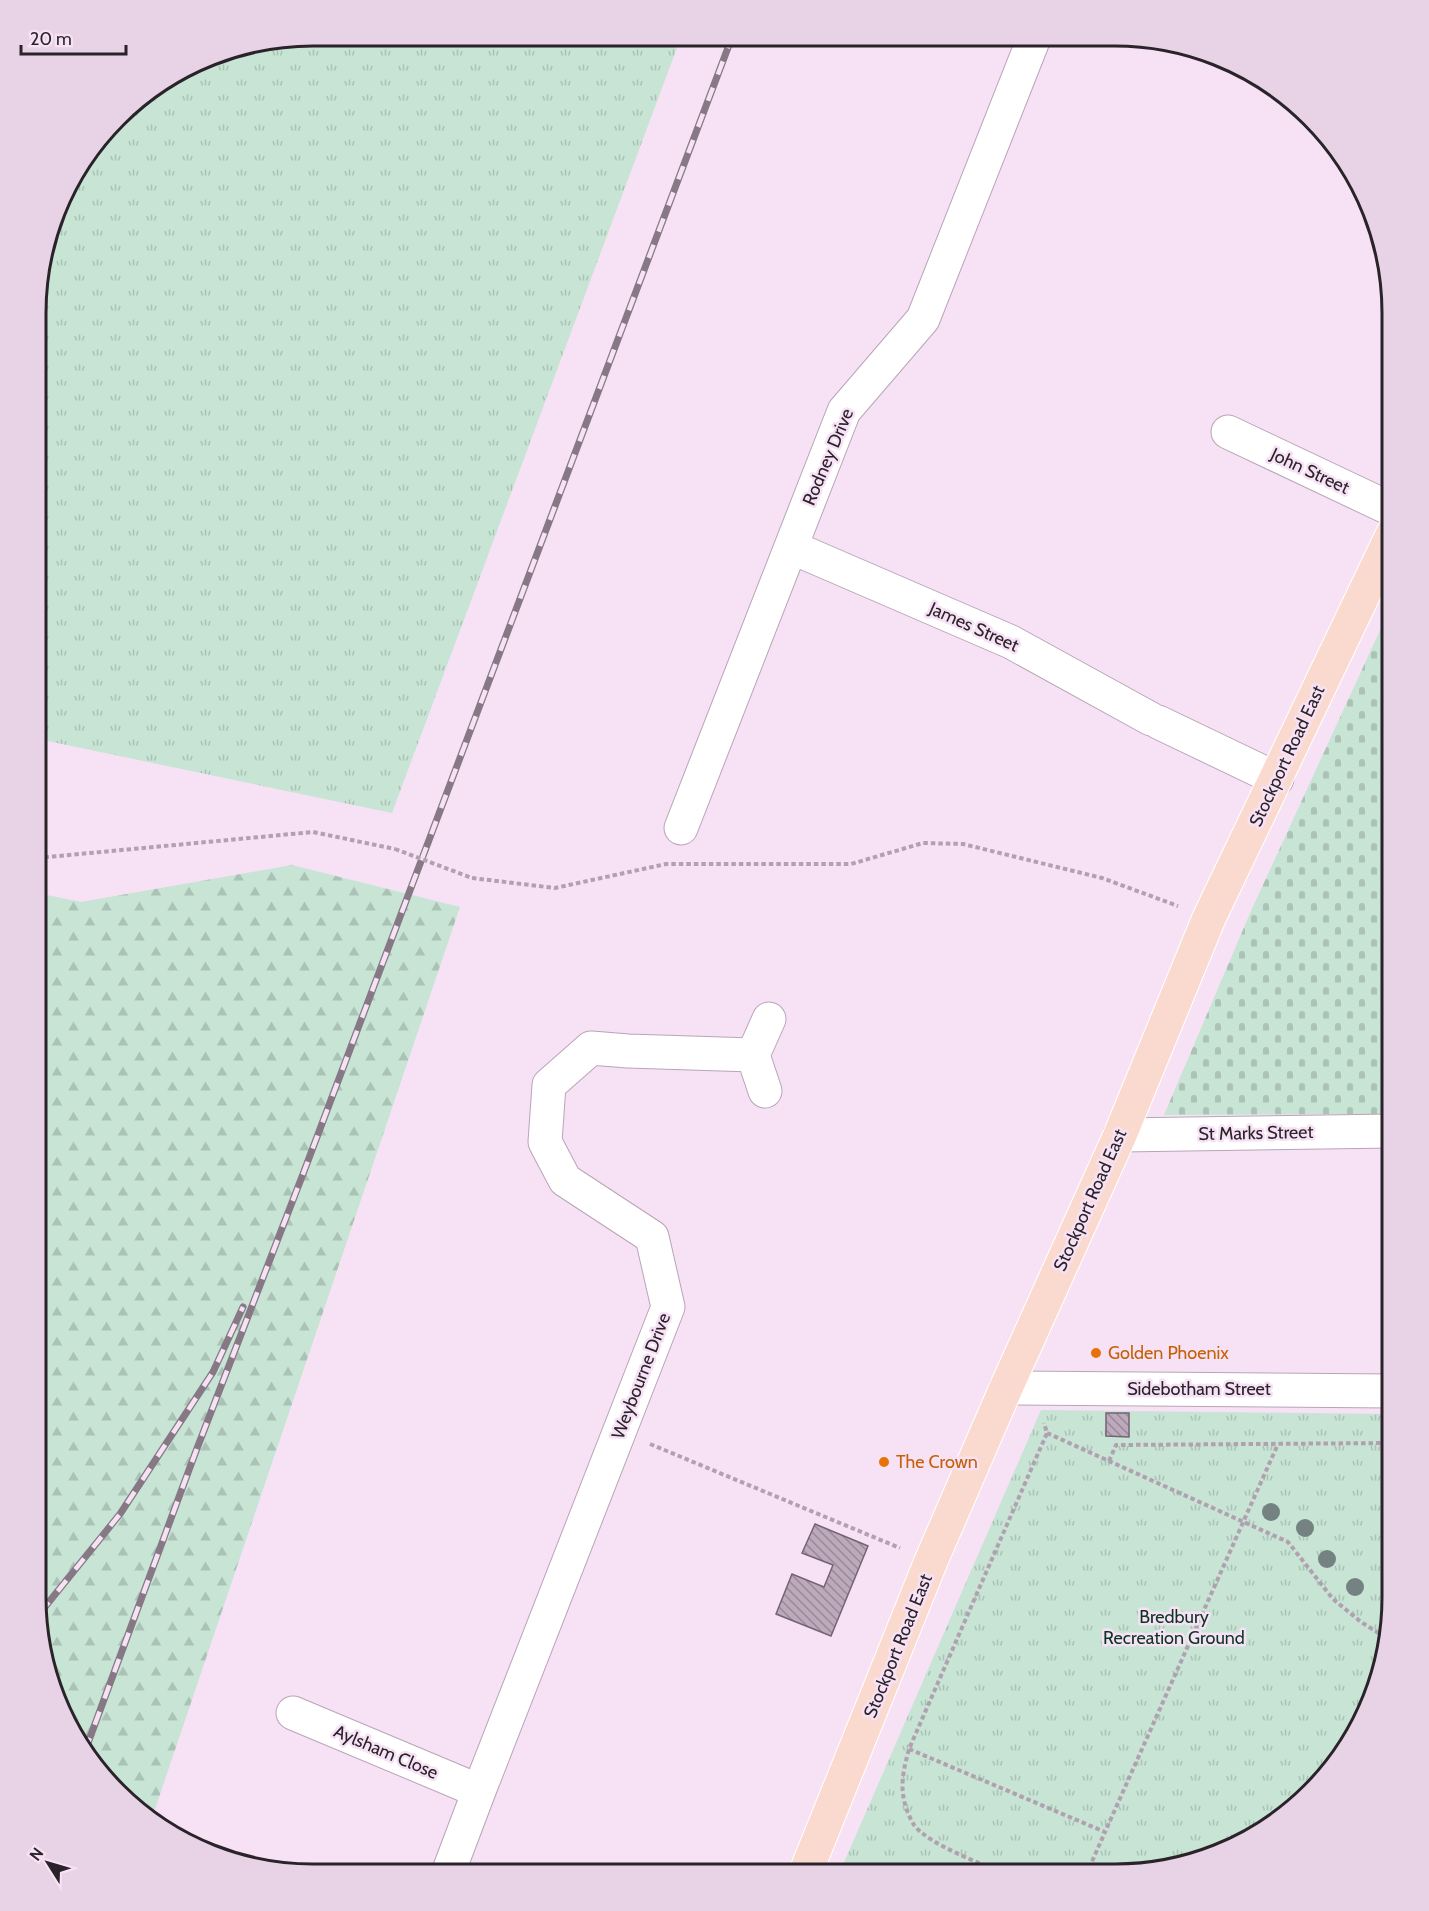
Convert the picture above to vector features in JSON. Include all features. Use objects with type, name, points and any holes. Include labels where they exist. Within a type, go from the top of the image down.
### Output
[{"type":"main road","name":"Stockport Road East","points":[[810,1864],[931,1562],[1006,1388],[1120,1135],[1209,918],[1382,556]]},
{"type":"street","name":"Rodney Drive","points":[[681,828],[844,411],[922,319],[1031,46]]},
{"type":"street","name":"John Street","points":[[1228,432],[1382,505]]},
{"type":"street","name":"James Street","points":[[791,547],[1011,642],[1155,720],[1276,779]]},
{"type":"street","points":[[765,1091],[753,1055],[769,1019]]},
{"type":"street","name":"Weybourne Drive","points":[[451,1864],[668,1307],[652,1237],[565,1179],[545,1142],[549,1085],[591,1048],[753,1055]]},
{"type":"street","name":"St Marks Street","points":[[1120,1135],[1382,1131]]},
{"type":"street","name":"Sidebotham Street","points":[[1006,1388],[1382,1391]]},
{"type":"street","name":"Aylsham Close","points":[[293,1713],[478,1791]]},
{"type":"path","points":[[47,857],[313,832],[395,849],[472,878],[555,888],[666,864],[851,864],[923,843],[963,844],[1102,878],[1209,918]]},
{"type":"path","points":[[619,1431],[931,1562]]},
{"type":"path","points":[[984,1864],[931,1839],[915,1825],[903,1796],[903,1775],[909,1749],[1047,1433],[1288,1542],[1333,1599],[1360,1625],[1380,1635]]},
{"type":"path","points":[[1109,1461],[1116,1445],[1382,1443]]},
{"type":"path","points":[[1091,1864],[1278,1444]]},
{"type":"path","points":[[909,1749],[1105,1832]]},
{"type":"green space","points":[[314,46],[678,46],[392,813],[47,741],[47,296],[56,245],[67,211],[82,180],[102,151],[138,113],[180,82],[211,67],[245,56],[279,49]]},
{"type":"green space","points":[[1382,626],[1382,1114],[1164,1115],[1251,911]]},
{"type":"green space","points":[[292,865],[460,907],[154,1811],[113,1773],[82,1731],[61,1683],[52,1649],[47,1615],[47,895],[81,902]]},
{"type":"green space","name":"Bredbury Recreation Ground","points":[[1041,1410],[1382,1414],[1382,1615],[1373,1666],[1362,1700],[1347,1731],[1316,1773],[1278,1809],[1249,1829],[1218,1844],[1184,1855],[1150,1862],[1133,1864],[843,1864]]},
{"type":"building","points":[[1106,1413],[1129,1413],[1129,1437],[1106,1436]]},
{"type":"building","points":[[815,1524],[868,1546],[831,1636],[776,1614],[792,1574],[824,1587],[833,1565],[802,1553]]},
{"type":"railway","points":[[89,1741],[196,1451],[303,1174],[729,46]]},
{"type":"railway","points":[[47,1604],[120,1514],[213,1372],[243,1307]]},
{"type":"place","name":"Golden Phoenix","points":[[1096,1353]]},
{"type":"place","name":"The Crown","points":[[884,1462]]}]
